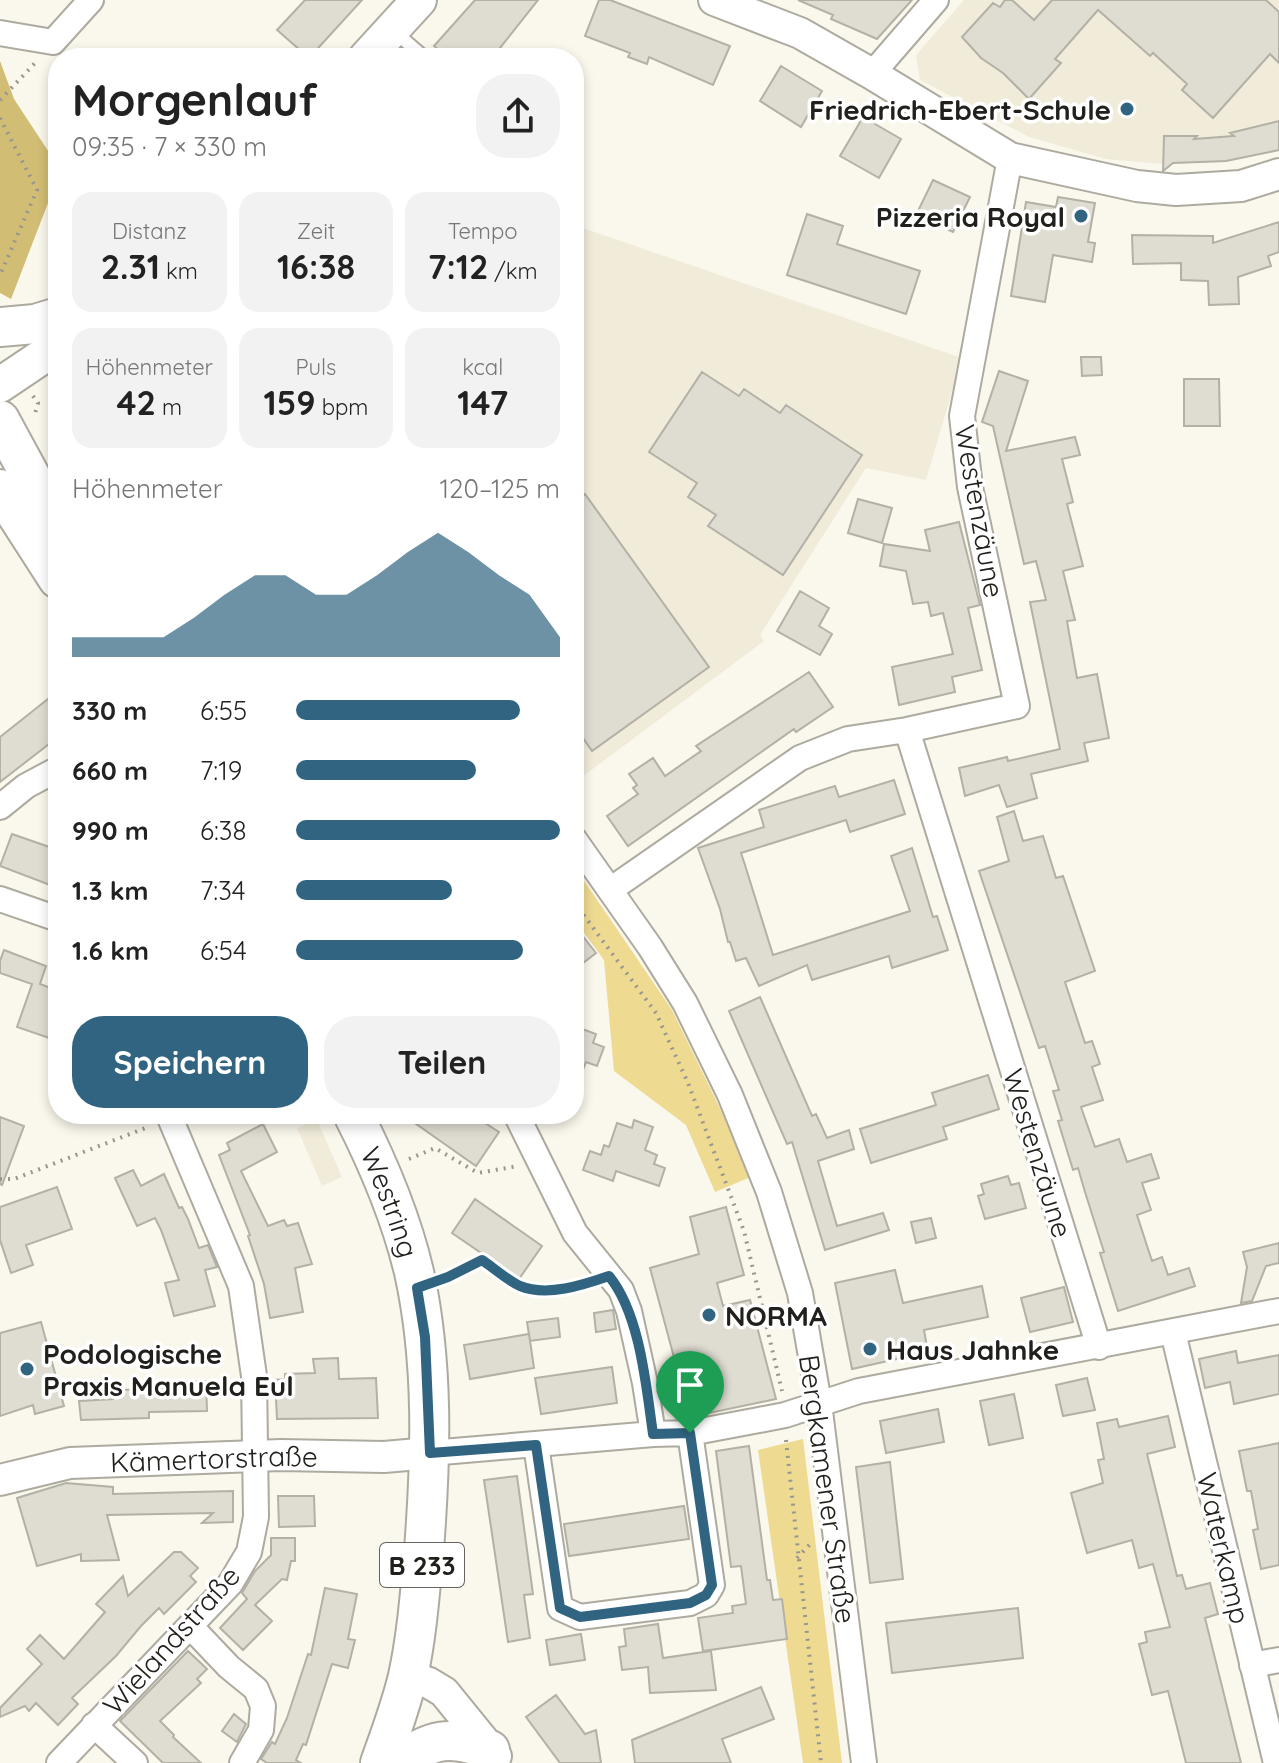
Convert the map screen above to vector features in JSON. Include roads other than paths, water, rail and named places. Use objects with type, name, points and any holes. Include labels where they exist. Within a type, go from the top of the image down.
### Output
[{"type":"main road","points":[[375,48],[419,0]]},
{"type":"main road","points":[[0,327],[48,320]]},
{"type":"main road","points":[[0,385],[48,353]]},
{"type":"main road","points":[[0,420],[48,509]]},
{"type":"main road","points":[[0,489],[48,563]]},
{"type":"main road","name":"Westring","points":[[358,1124],[380,1171],[404,1236],[425,1337],[430,1453],[418,1615],[408,1676]]},
{"type":"main road","name":"B 233","points":[[380,1763],[408,1676]]},
{"type":"main road","points":[[398,1763],[420,1748],[442,1739],[466,1741],[496,1756]]},
{"type":"street","points":[[0,33],[53,42],[91,0]]},
{"type":"street","points":[[714,0],[800,33],[1010,158],[1137,186],[1176,190],[1241,186],[1279,174]]},
{"type":"street","points":[[872,74],[936,0]]},
{"type":"street","name":"Westenzäune","points":[[610,890],[800,758],[848,739],[907,730],[1017,706],[970,487],[962,416],[1010,158]]},
{"type":"street","name":"Westenzäune","points":[[907,730],[1099,1347]]},
{"type":"street","points":[[0,807],[26,786],[48,774]]},
{"type":"street","name":"Bergkamener Straße","points":[[584,853],[685,1003],[730,1095],[769,1192],[800,1293],[819,1403],[864,1763]]},
{"type":"street","points":[[0,899],[48,916]]},
{"type":"street","name":"Wielandstraße","points":[[59,1763],[230,1584],[249,1552],[256,1517],[254,1376],[241,1286],[173,1124]]},
{"type":"street","points":[[521,1124],[575,1233],[621,1290],[629,1311],[653,1434]]},
{"type":"street","points":[[430,1453],[690,1433],[785,1415],[859,1391],[1279,1311]]},
{"type":"street","name":"Waterkamp","points":[[1173,1332],[1276,1763]]},
{"type":"street","points":[[536,1445],[560,1608],[580,1617],[690,1603],[706,1595],[712,1585],[690,1433]]},
{"type":"street","name":"Kämertorstraße","points":[[0,1480],[70,1463],[254,1457],[384,1457],[430,1453]]},
{"type":"street","points":[[190,1626],[229,1667],[256,1689],[263,1706],[261,1730],[242,1763]]},
{"type":"street","points":[[1252,1665],[1279,1660]]},
{"type":"street","points":[[408,1676],[444,1692],[496,1756]]},
{"type":"street","points":[[94,1725],[135,1763]]},
{"type":"lane","points":[[392,30],[413,48]]},
{"type":"place","name":"Friedrich-Ebert-Schule","points":[[1127,109]]},
{"type":"place","name":"Pizzeria Royal","points":[[1081,216]]},
{"type":"place","name":"NORMA","points":[[709,1315]]},
{"type":"place","name":"Haus Jahnke","points":[[870,1349]]},
{"type":"place","name":"Podologische Praxis Manuela Eul","points":[[27,1369]]}]
